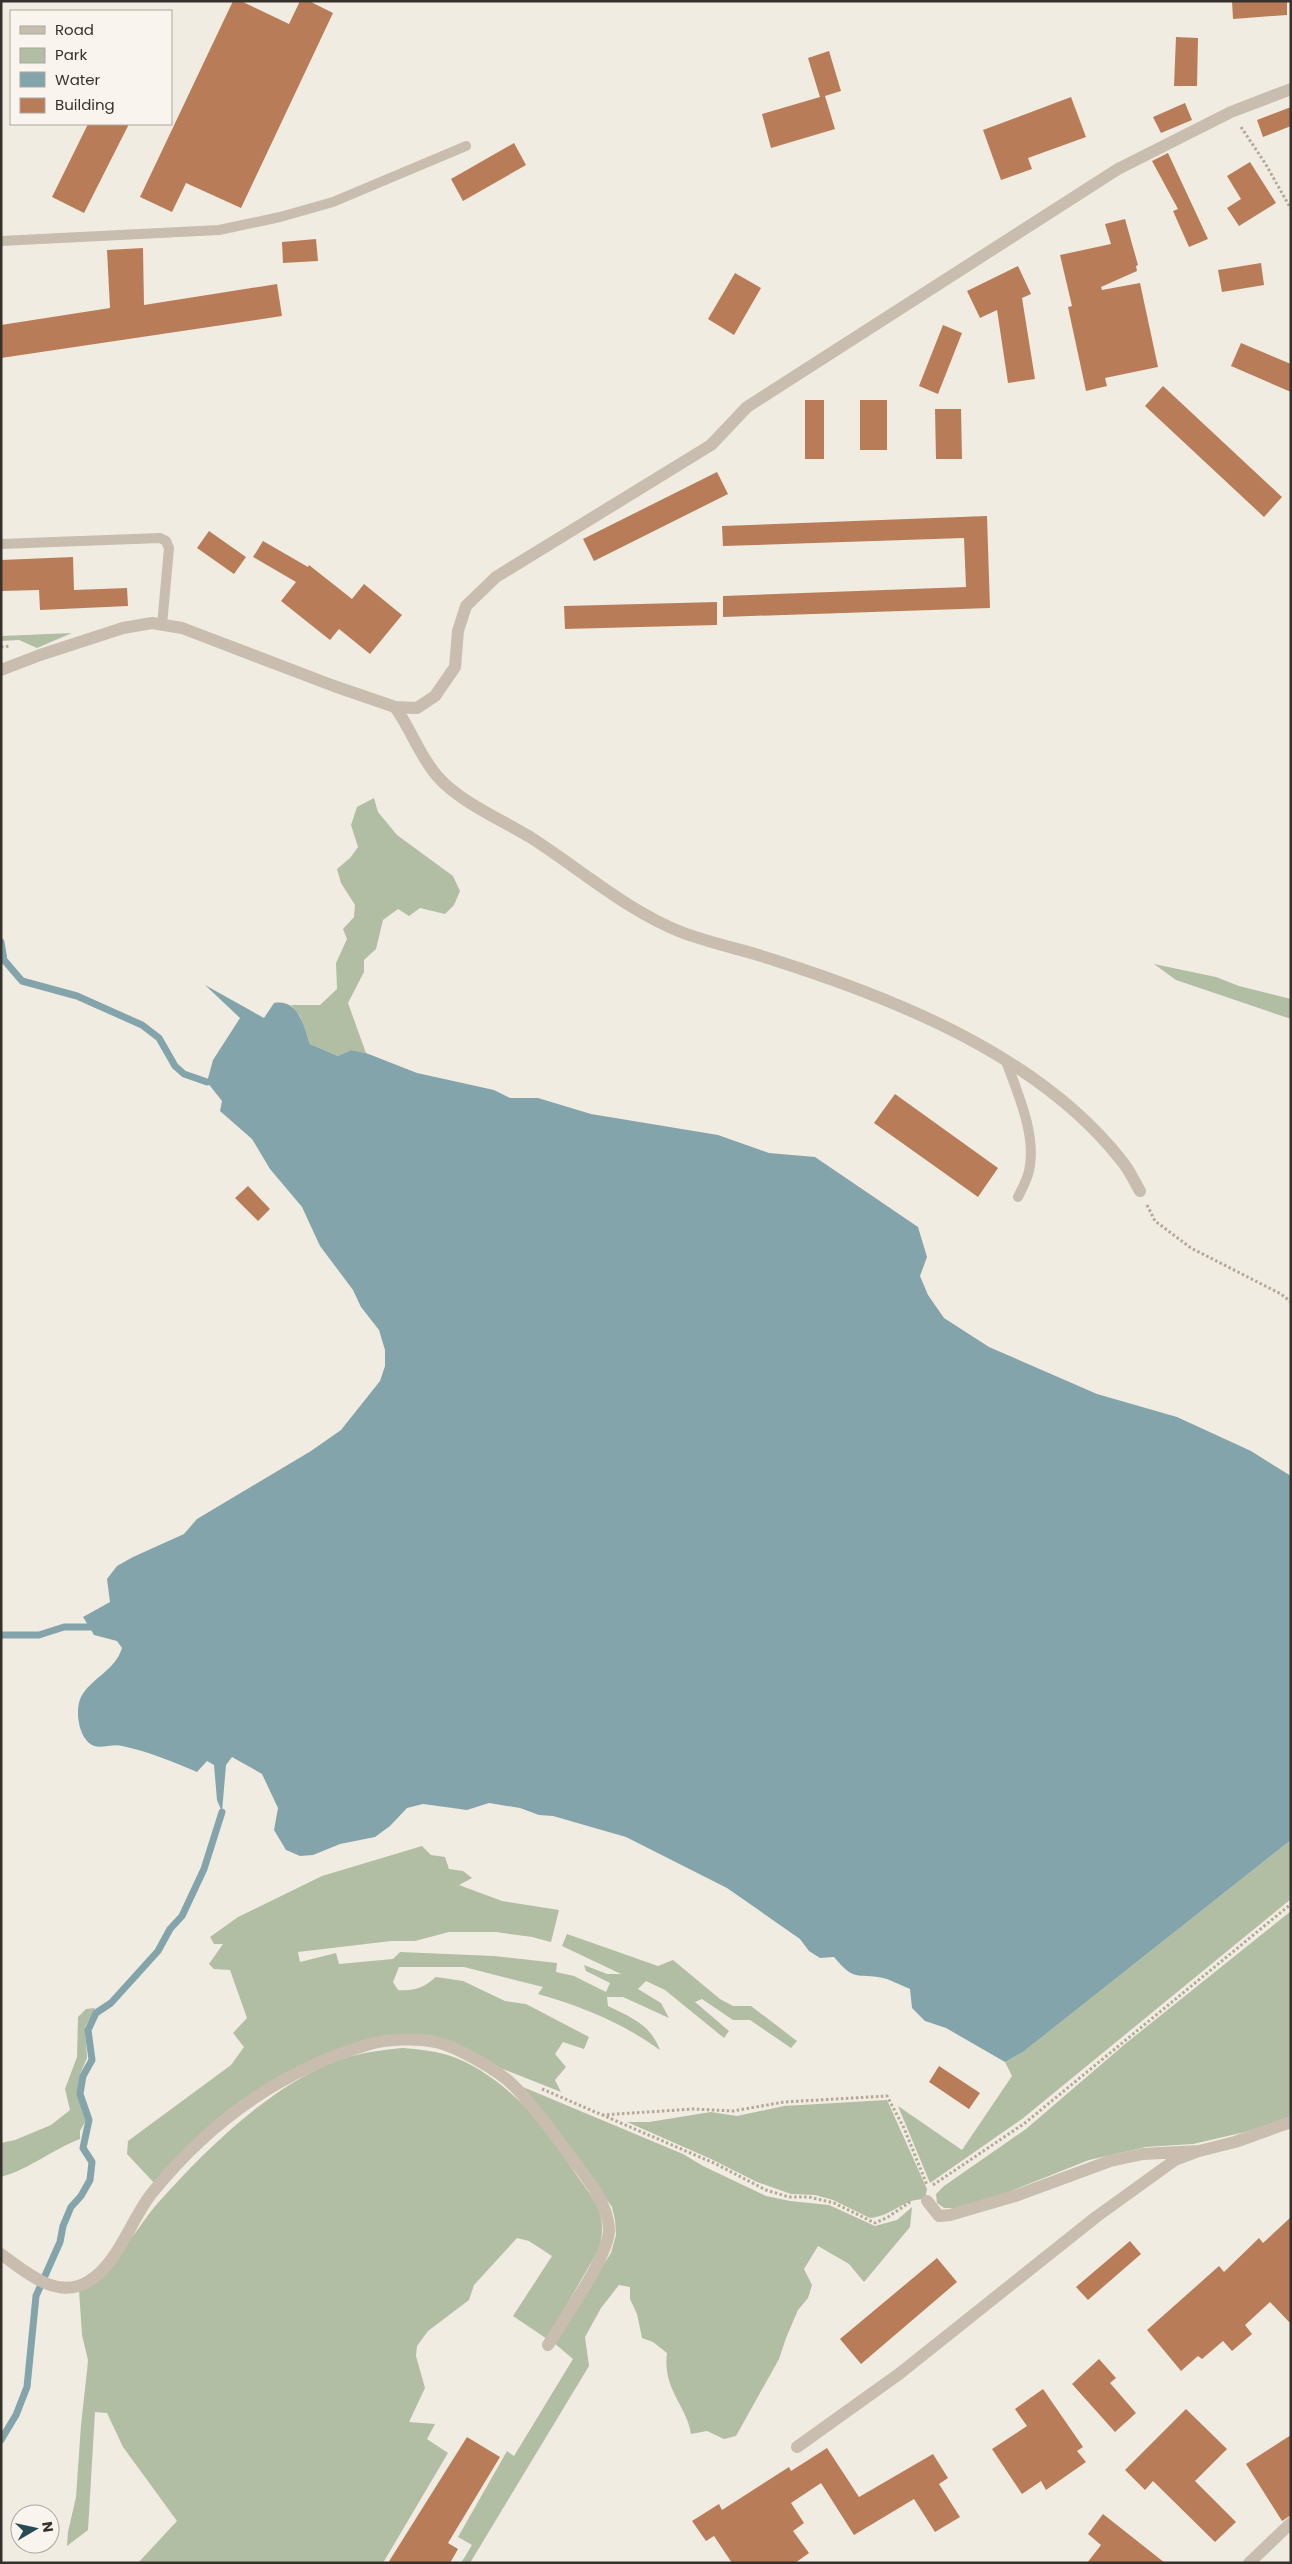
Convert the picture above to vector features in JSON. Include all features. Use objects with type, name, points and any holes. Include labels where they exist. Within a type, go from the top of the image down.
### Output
[{"type":"street","points":[[1,670],[123,628],[152,624],[182,628],[226,643],[334,686],[395,707],[418,708],[435,696],[455,666],[458,631],[466,606],[496,577],[711,445],[747,407],[1118,169],[1231,112],[1291,89]]},
{"type":"street","points":[[395,707],[439,778],[467,799],[530,837],[645,916],[682,932],[778,961],[888,1002],[949,1029],[1006,1061],[1036,1081],[1083,1118],[1123,1162],[1140,1191]]},
{"type":"street","points":[[1,2254],[40,2282],[57,2288],[75,2287],[89,2282],[105,2268],[151,2194],[191,2150],[240,2106],[275,2083],[306,2066],[372,2043],[390,2040],[436,2042],[466,2055],[512,2084],[535,2109],[576,2164],[600,2199],[607,2217],[607,2247],[548,2345]]},
{"type":"street","points":[[797,2448],[899,2374],[1096,2217],[1175,2160],[1199,2151],[1235,2142],[1291,2122]]},
{"type":"street","points":[[928,2201],[939,2216],[950,2215],[1015,2196],[1110,2162],[1151,2153],[1199,2151]]},
{"type":"street","points":[[1249,2563],[1291,2523]]},
{"type":"lane","points":[[1,241],[164,234],[237,226],[280,217],[333,202],[466,146]]},
{"type":"lane","points":[[1,544],[160,538],[166,541],[169,548],[162,625]]},
{"type":"lane","points":[[1006,1061],[1021,1106],[1031,1154],[1029,1172],[1018,1196]]},
{"type":"path","points":[[1231,112],[1265,162],[1291,209]]},
{"type":"path","points":[[1140,1191],[1156,1221],[1172,1235],[1214,1261],[1281,1294],[1291,1302]]},
{"type":"path","points":[[602,2115],[694,2109],[733,2112],[784,2102],[887,2096],[904,2128],[929,2188],[1025,2122],[1291,1904]]},
{"type":"path","points":[[534,2086],[716,2164],[766,2190],[789,2197],[809,2197],[834,2203],[875,2223],[888,2217],[907,2202],[928,2201]]},
{"type":"green space","points":[[72,633],[37,648],[19,640],[1,641],[1,636]]},
{"type":"green space","points":[[374,798],[378,812],[397,835],[453,876],[460,891],[454,905],[445,914],[420,908],[409,916],[398,909],[383,920],[376,949],[364,960],[364,972],[348,1003],[366,1053],[351,1050],[338,1056],[310,1044],[300,1016],[291,1005],[320,1005],[337,989],[336,963],[347,939],[343,929],[354,917],[355,905],[341,883],[337,869],[350,858],[358,847],[351,825],[357,807]]},
{"type":"green space","points":[[1154,964],[1216,977],[1239,986],[1291,999],[1291,1019],[1176,980]]},
{"type":"green space","points":[[1291,1840],[1291,1899],[1022,2119],[930,2183],[898,2106],[962,2150],[1012,2076],[1005,2062],[1023,2052]]},
{"type":"green space","points":[[422,1846],[431,1855],[445,1857],[449,1869],[463,1871],[472,1878],[459,1885],[502,1901],[559,1910],[551,1942],[532,1937],[496,1932],[449,1932],[415,1941],[391,1941],[298,1952],[300,1962],[336,1953],[339,1964],[393,1959],[400,1952],[494,1956],[557,1963],[556,1972],[574,1976],[606,1992],[610,1983],[586,1971],[584,1965],[607,1974],[621,1974],[562,1946],[567,1934],[658,1966],[673,1960],[720,1999],[733,2006],[751,2006],[797,2041],[791,2048],[750,2020],[733,2020],[702,1999],[695,2002],[729,2031],[724,2038],[665,1990],[646,1981],[638,1989],[661,2003],[669,2018],[623,1997],[607,1997],[608,2006],[632,2018],[645,2028],[656,2041],[660,2050],[646,2040],[602,2017],[571,2004],[538,1994],[543,1987],[464,1967],[399,1967],[393,1982],[398,1990],[418,1988],[436,1977],[463,1981],[505,2001],[526,2004],[589,2037],[584,2049],[563,2042],[555,2054],[566,2067],[555,2080],[561,2092],[417,2035],[283,2074],[156,2185],[127,2154],[128,2141],[231,2065],[244,2047],[233,2033],[247,2018],[230,1970],[214,1969],[209,1964],[223,1944],[214,1944],[210,1937],[238,1917],[322,1876]]},
{"type":"green space","points":[[1291,1911],[1291,2117],[1245,2132],[1193,2144],[1146,2147],[1089,2160],[1006,2193],[955,2208],[944,2208],[937,2203],[936,2194],[944,2186],[1026,2129],[1125,2044]]},
{"type":"green space","points":[[95,2008],[85,2027],[87,2058],[80,2074],[79,2095],[86,2120],[80,2131],[80,2139],[22,2169],[1,2177],[1,2143],[15,2140],[51,2125],[70,2110],[65,2089],[77,2057],[78,2017],[86,2009]]},
{"type":"green space","points":[[403,2048],[426,2050],[448,2055],[476,2068],[503,2087],[528,2109],[548,2132],[597,2206],[602,2225],[599,2249],[547,2339],[513,2316],[552,2256],[529,2241],[517,2238],[474,2285],[469,2300],[428,2331],[417,2346],[416,2356],[425,2388],[409,2422],[435,2424],[427,2439],[448,2453],[383,2563],[138,2563],[177,2521],[123,2447],[107,2413],[95,2412],[88,2530],[67,2546],[68,2532],[76,2497],[88,2360],[82,2335],[79,2290],[125,2246],[157,2204],[176,2183],[217,2142],[263,2103],[311,2072],[336,2061],[361,2054]]},
{"type":"green space","points":[[523,2087],[683,2154],[703,2166],[766,2196],[790,2201],[829,2205],[875,2226],[897,2220],[912,2207],[910,2227],[864,2282],[849,2264],[818,2246],[804,2269],[812,2285],[808,2298],[798,2310],[779,2359],[736,2436],[724,2439],[707,2431],[691,2434],[689,2424],[668,2377],[666,2366],[667,2353],[653,2342],[642,2338],[637,2314],[630,2299],[630,2287],[619,2285],[601,2308],[585,2337],[589,2366],[470,2563],[461,2563],[472,2545],[458,2537],[507,2451],[514,2456],[573,2359],[553,2342],[611,2253],[616,2235],[612,2207]]},
{"type":"green space","points":[[887,2100],[927,2189],[925,2199],[910,2202],[878,2217],[870,2218],[833,2200],[815,2195],[791,2194],[757,2182],[711,2159],[627,2122],[649,2122],[711,2112],[737,2116],[784,2106]]},
{"type":"water","points":[[205,985],[264,1018],[274,1003],[289,1005],[299,1015],[310,1044],[338,1056],[351,1050],[366,1053],[417,1073],[494,1090],[510,1098],[538,1098],[591,1114],[718,1135],[769,1153],[815,1157],[918,1227],[927,1257],[920,1276],[928,1295],[944,1318],[989,1347],[1097,1394],[1177,1417],[1251,1451],[1291,1476],[1291,1840],[1023,2052],[1005,2062],[946,2028],[925,2021],[912,2008],[910,1989],[887,1979],[853,1974],[834,1957],[820,1958],[809,1951],[800,1939],[727,1888],[626,1837],[553,1816],[539,1815],[520,1808],[489,1803],[467,1810],[423,1804],[407,1808],[390,1826],[375,1837],[340,1844],[313,1855],[300,1856],[286,1850],[274,1830],[278,1808],[262,1774],[232,1757],[226,1765],[222,1812],[217,1800],[214,1765],[207,1761],[197,1772],[131,1748],[118,1745],[100,1747],[89,1743],[80,1728],[79,1702],[91,1684],[114,1663],[122,1648],[117,1641],[94,1635],[83,1617],[110,1602],[107,1579],[117,1566],[184,1534],[197,1519],[311,1451],[341,1430],[380,1381],[385,1366],[385,1350],[379,1330],[361,1307],[353,1290],[320,1246],[302,1207],[270,1169],[252,1139],[220,1111],[222,1101],[207,1082],[213,1060],[240,1018]]},
{"type":"building","points":[[233,1],[241,1],[289,24],[300,1],[309,1],[333,13],[241,208],[186,183],[172,212],[140,197]]},
{"type":"building","points":[[1232,1],[1287,1],[1287,15],[1233,19]]},
{"type":"building","points":[[1176,37],[1198,38],[1197,86],[1174,86]]},
{"type":"building","points":[[829,51],[841,91],[825,96],[835,129],[771,148],[762,114],[820,97],[808,58]]},
{"type":"building","points":[[1071,97],[1086,137],[1028,158],[1032,169],[1001,180],[983,130]]},
{"type":"building","points":[[1185,103],[1192,120],[1161,133],[1153,117]]},
{"type":"building","points":[[1291,107],[1291,126],[1263,137],[1257,120]]},
{"type":"building","points":[[88,125],[128,125],[84,213],[52,197]]},
{"type":"building","points":[[514,143],[526,165],[463,201],[451,179]]},
{"type":"building","points":[[1168,153],[1208,239],[1189,247],[1173,211],[1178,209],[1152,161]]},
{"type":"building","points":[[1250,162],[1276,203],[1239,226],[1227,208],[1241,199],[1227,176]]},
{"type":"building","points":[[1125,219],[1138,265],[1136,266],[1137,271],[1101,287],[1102,290],[1140,283],[1158,367],[1105,378],[1107,386],[1086,391],[1068,307],[1072,306],[1060,255],[1111,244],[1105,224]]},
{"type":"building","points":[[316,239],[318,261],[283,263],[282,242]]},
{"type":"building","points":[[143,248],[144,305],[277,284],[282,316],[1,358],[1,325],[110,308],[107,250]]},
{"type":"building","points":[[1261,263],[1264,285],[1222,292],[1218,270]]},
{"type":"building","points":[[1018,266],[1031,294],[1022,298],[1035,379],[1008,383],[997,310],[980,318],[967,291]]},
{"type":"building","points":[[735,273],[761,288],[734,335],[708,319]]},
{"type":"building","points":[[943,325],[962,333],[938,394],[919,386]]},
{"type":"building","points":[[1241,343],[1291,364],[1291,392],[1231,366]]},
{"type":"building","points":[[1163,386],[1282,497],[1264,517],[1145,406]]},
{"type":"building","points":[[805,400],[824,400],[824,459],[805,459]]},
{"type":"building","points":[[860,400],[887,400],[887,450],[860,450]]},
{"type":"building","points":[[935,409],[961,409],[962,459],[936,459]]},
{"type":"building","points":[[717,472],[728,494],[594,561],[583,539]]},
{"type":"building","points":[[987,516],[990,608],[723,617],[723,596],[966,587],[964,538],[723,546],[722,526]]},
{"type":"building","points":[[209,531],[246,557],[234,574],[197,548]]},
{"type":"building","points":[[263,541],[308,567],[309,565],[352,599],[364,584],[402,615],[370,654],[339,629],[330,640],[281,601],[296,582],[253,557]]},
{"type":"building","points":[[73,557],[74,590],[127,588],[128,606],[40,610],[39,590],[1,591],[1,560]]},
{"type":"building","points":[[717,602],[717,625],[565,629],[564,606]]},
{"type":"building","points":[[895,1094],[998,1168],[978,1197],[874,1123]]},
{"type":"building","points":[[248,1186],[270,1209],[258,1221],[235,1198]]},
{"type":"building","points":[[939,2066],[980,2093],[969,2109],[929,2082]]},
{"type":"building","points":[[1291,2217],[1291,2324],[1270,2302],[1245,2325],[1252,2334],[1232,2351],[1223,2341],[1202,2359],[1198,2356],[1181,2371],[1147,2330],[1219,2266],[1224,2272],[1259,2238],[1263,2243]]},
{"type":"building","points":[[1130,2241],[1141,2254],[1088,2300],[1076,2287]]},
{"type":"building","points":[[937,2258],[957,2282],[861,2364],[840,2339]]},
{"type":"building","points":[[1099,2359],[1116,2378],[1110,2383],[1136,2413],[1115,2432],[1072,2384]]},
{"type":"building","points":[[1043,2389],[1083,2447],[1077,2451],[1086,2462],[1046,2490],[1041,2481],[1022,2494],[992,2449],[1027,2426],[1015,2409]]},
{"type":"building","points":[[1186,2409],[1227,2449],[1195,2481],[1236,2522],[1215,2542],[1153,2481],[1145,2490],[1125,2470]]},
{"type":"building","points":[[1291,2435],[1291,2515],[1282,2521],[1246,2464]]},
{"type":"building","points":[[467,2437],[500,2457],[448,2543],[458,2549],[450,2563],[388,2563]]},
{"type":"building","points":[[827,2448],[859,2497],[933,2454],[948,2478],[939,2484],[960,2517],[935,2532],[914,2499],[854,2535],[821,2483],[791,2503],[804,2523],[793,2531],[809,2553],[795,2563],[732,2563],[714,2536],[706,2541],[692,2521],[719,2504],[722,2510],[789,2467],[791,2471]]},
{"type":"building","points":[[1103,2514],[1165,2563],[1087,2563],[1101,2545],[1088,2534]]},
{"type":"waterway","points":[[1,942],[4,960],[22,981],[77,996],[142,1025],[159,1038],[175,1066],[184,1074],[207,1082]]},
{"type":"waterway","points":[[1,1635],[39,1635],[64,1627],[90,1627]]},
{"type":"waterway","points":[[1,2440],[16,2415],[27,2387],[36,2296],[60,2242],[63,2226],[71,2207],[81,2196],[90,2180],[92,2162],[83,2148],[89,2120],[80,2094],[83,2076],[92,2060],[88,2030],[96,2013],[111,2003],[158,1951],[170,1929],[182,1916],[204,1869],[222,1812]]}]
